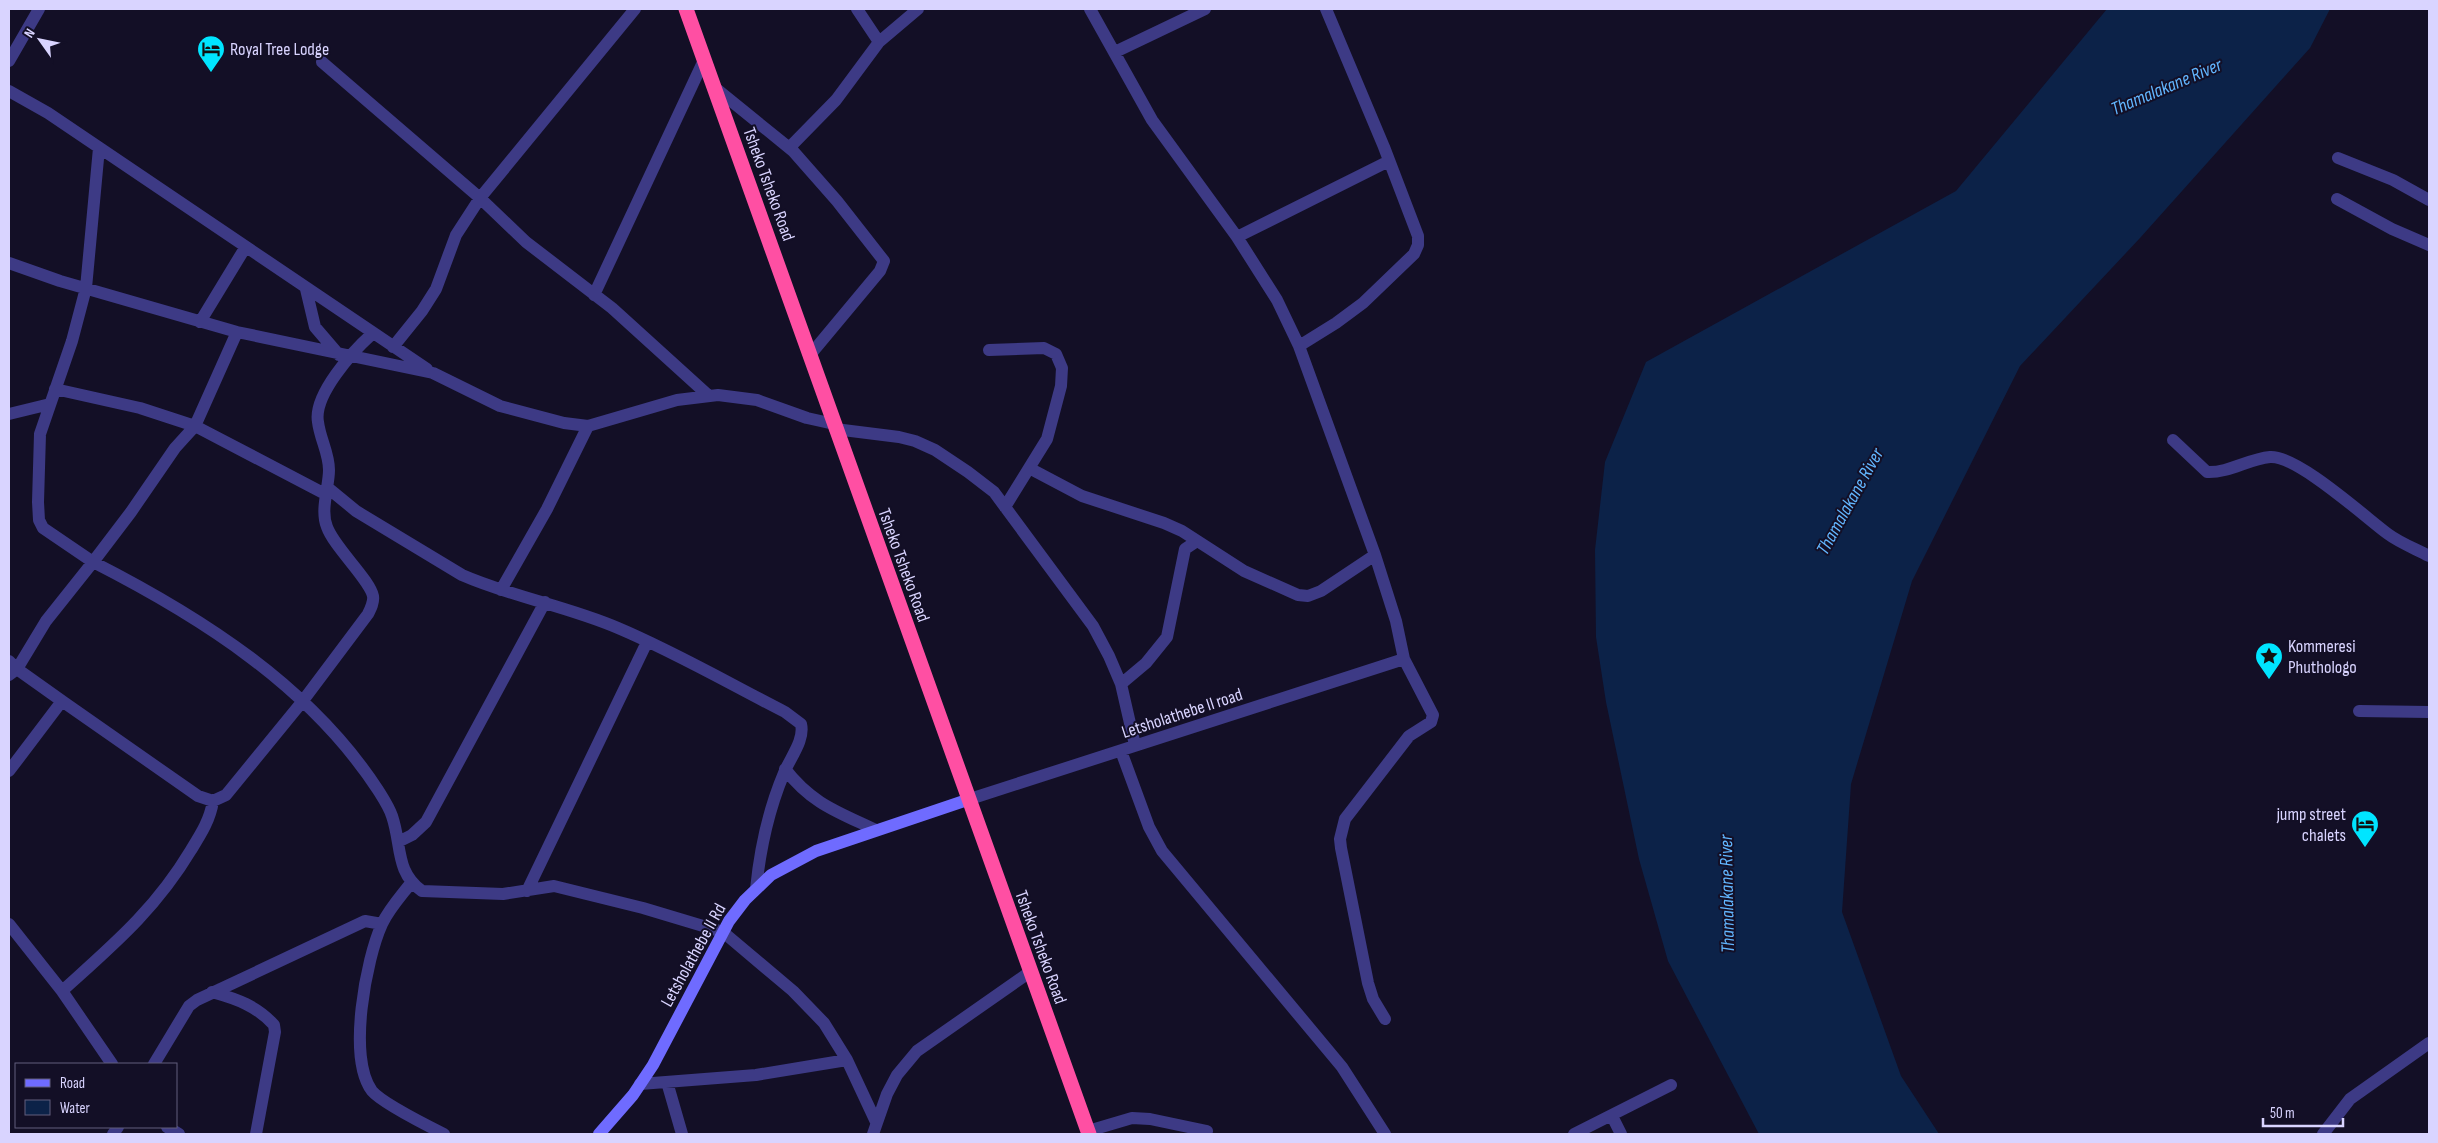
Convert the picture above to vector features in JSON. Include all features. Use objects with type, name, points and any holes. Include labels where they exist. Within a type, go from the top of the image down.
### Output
[{"type":"highway","name":"Tsheko Tsheko Road","points":[[686,9],[1089,1133]]},
{"type":"street","points":[[9,61],[39,9]]},
{"type":"street","points":[[393,347],[422,312],[436,289],[456,235],[480,198],[635,9]]},
{"type":"street","points":[[857,9],[879,42]]},
{"type":"street","points":[[789,148],[836,100],[879,42],[918,9]]},
{"type":"street","points":[[1090,9],[1152,120],[1237,237],[1277,300],[1299,346],[1375,555],[1396,621],[1404,659],[1434,719],[1409,736],[1345,819],[1340,839],[1368,983],[1373,999],[1385,1019]]},
{"type":"street","points":[[1115,52],[1205,9]]},
{"type":"street","points":[[1299,346],[1336,324],[1363,303],[1418,248],[1418,236],[1326,9]]},
{"type":"street","points":[[594,294],[704,60]]},
{"type":"street","points":[[322,62],[480,198],[526,242],[594,294],[677,365],[709,396]]},
{"type":"street","points":[[714,87],[789,148],[838,200],[882,257],[885,264],[810,355]]},
{"type":"street","points":[[9,91],[99,148],[372,334],[433,373],[500,406],[564,423],[588,426],[677,400],[709,396],[757,400],[835,426],[899,437],[928,447],[982,482],[994,492],[1093,626],[1122,684],[1135,745]]},
{"type":"street","points":[[99,148],[86,288],[56,389],[40,434],[39,520],[48,534],[93,562],[152,594],[246,653],[302,702],[356,759],[378,790],[392,815],[401,860],[411,883],[422,891],[433,893],[503,894],[543,887],[565,888],[643,908],[723,932],[807,1004],[824,1023],[847,1060],[874,1128]]},
{"type":"street","points":[[2338,158],[2393,180],[2429,200]]},
{"type":"street","points":[[1237,237],[1389,161]]},
{"type":"street","points":[[2337,199],[2392,229],[2429,245]]},
{"type":"street","points":[[200,322],[245,248]]},
{"type":"street","points":[[9,263],[86,288],[237,332],[344,356],[433,373]]},
{"type":"street","points":[[306,289],[315,327],[344,356]]},
{"type":"street","points":[[237,332],[195,426],[175,448],[132,512],[11,668],[62,701],[198,796],[213,801],[226,795],[302,702],[368,614],[373,602],[369,586],[351,565],[326,526],[329,468],[317,421],[318,412],[344,356],[372,334]]},
{"type":"street","points":[[989,350],[1044,348],[1056,354],[1062,368],[1061,386],[1047,439],[1005,507]]},
{"type":"street","points":[[56,389],[140,408],[195,426],[328,491],[462,575],[500,590],[545,602],[619,628],[785,712],[801,724],[801,739],[785,769],[764,837],[756,889]]},
{"type":"street","points":[[9,414],[50,404]]},
{"type":"street","points":[[500,590],[547,509],[588,426]]},
{"type":"street","points":[[2173,440],[2206,472],[2220,472],[2271,457],[2285,460],[2352,504],[2390,535],[2429,556]]},
{"type":"street","points":[[1029,468],[1082,496],[1164,523],[1263,580],[1298,595],[1308,596],[1321,591],[1375,555]]},
{"type":"street","points":[[1122,684],[1146,664],[1167,637],[1185,549],[1197,541]]},
{"type":"street","points":[[398,842],[412,835],[426,822],[545,602]]},
{"type":"street","points":[[527,891],[647,642]]},
{"type":"street","name":"Letsholathebe II road","points":[[970,799],[1404,659]]},
{"type":"street","points":[[9,771],[62,701]]},
{"type":"street","points":[[2359,712],[2429,712]]},
{"type":"street","points":[[1121,751],[1149,827],[1162,851],[1336,1061],[1385,1134]]},
{"type":"street","points":[[785,769],[796,783],[820,804],[876,830]]},
{"type":"street","name":"Letsholathebe II Rd","points":[[599,1134],[611,1123],[640,1084],[723,932],[745,900],[771,875],[816,850],[970,799]]},
{"type":"street","points":[[62,992],[140,920],[160,897],[206,825],[213,801]]},
{"type":"street","points":[[411,883],[382,924],[368,965],[360,1016],[365,1080],[373,1093],[444,1134]]},
{"type":"street","points":[[155,1063],[189,1006],[212,992],[365,922],[382,924]]},
{"type":"street","points":[[9,924],[62,992],[111,1063]]},
{"type":"street","points":[[874,1128],[897,1075],[917,1051],[1030,972]]},
{"type":"street","points":[[212,992],[238,999],[256,1008],[274,1026],[275,1032],[256,1134]]},
{"type":"street","points":[[2323,1134],[2350,1099],[2429,1043]]},
{"type":"street","points":[[640,1084],[756,1075],[847,1060]]},
{"type":"street","points":[[667,1082],[682,1134]]},
{"type":"street","points":[[1574,1134],[1671,1085]]},
{"type":"street","points":[[1612,1116],[1620,1134]]},
{"type":"street","points":[[1089,1133],[1132,1118],[1150,1119],[1207,1131]]},
{"type":"street","points":[[169,1128],[180,1134]]},
{"type":"water","name":"Thamalakane River","points":[[2107,9],[2330,9],[2310,48],[2140,238],[2020,366],[1912,581],[1851,784],[1842,912],[1901,1076],[1939,1134],[1759,1134],[1668,961],[1639,859],[1606,702],[1596,637],[1595,550],[1605,462],[1646,362],[1956,191]]},
{"type":"place","name":"Royal Tree Lodge","points":[[211,73]]},
{"type":"place","name":"Kommeresi Phuthologo","points":[[2269,680]]},
{"type":"place","name":"jump street chalets","points":[[2365,848]]}]
